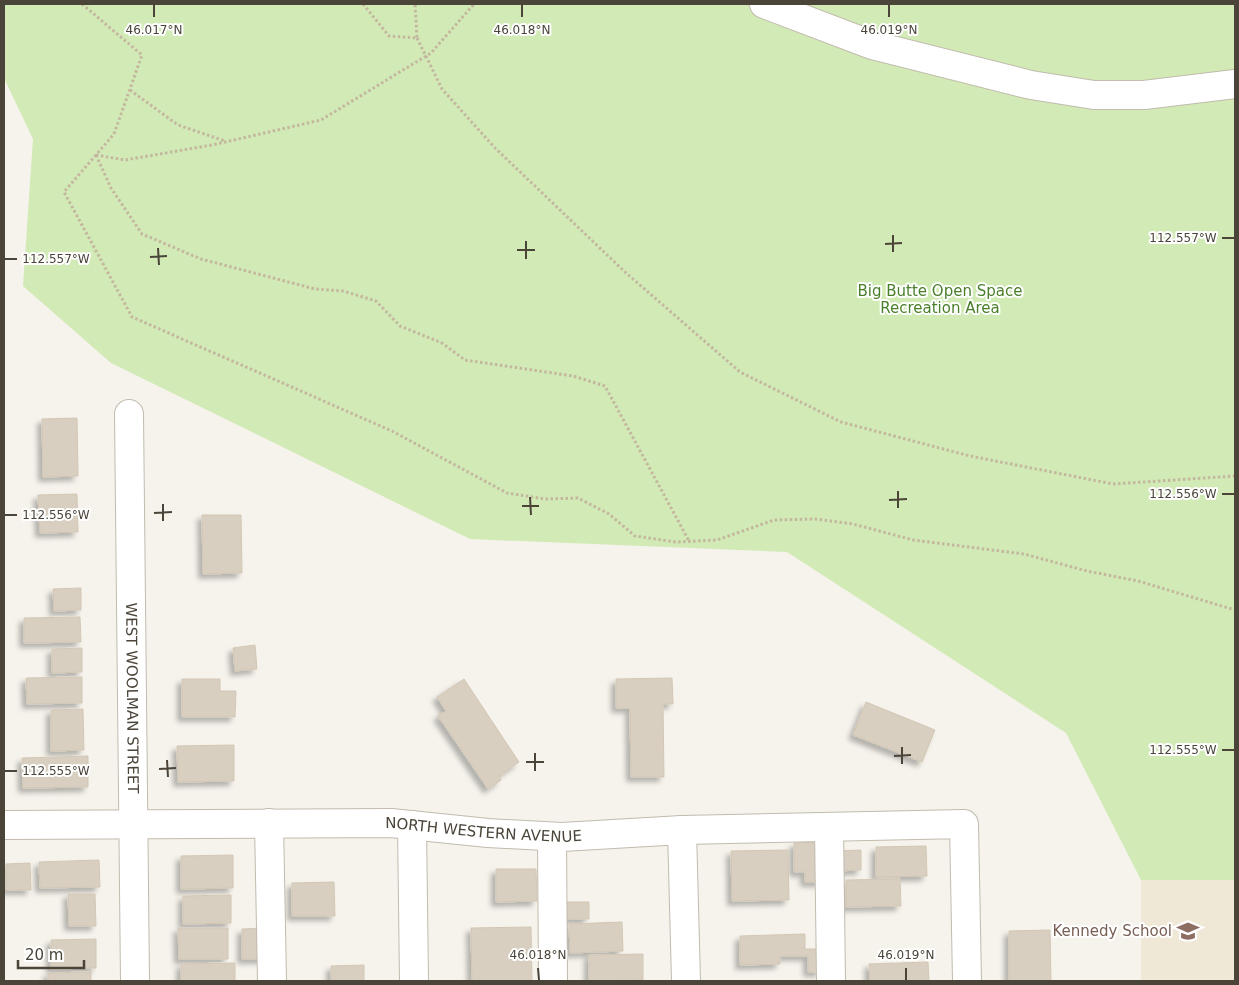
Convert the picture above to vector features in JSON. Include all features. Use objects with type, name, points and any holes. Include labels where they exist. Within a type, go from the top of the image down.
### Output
[{"type":"street","points":[[764,4],[872,45],[1031,85],[1094,95],[1144,95],[1203,90],[1235,84]]},
{"type":"street","name":"WEST WOOLMAN STREET","points":[[129,414],[135,981]]},
{"type":"street","name":"NORTH WESTERN AVENUE","points":[[4,824],[133,822],[412,824],[488,834],[552,837],[682,830],[964,824],[967,981]]},
{"type":"street","points":[[269,823],[272,981]]},
{"type":"street","points":[[412,824],[414,981]]},
{"type":"street","points":[[829,827],[831,981]]},
{"type":"street","points":[[682,830],[686,981]]},
{"type":"street","points":[[552,837],[552,981]]},
{"type":"path","points":[[82,4],[142,56],[114,134],[64,192],[132,317],[392,431],[507,493],[545,499],[578,498],[609,514],[634,536],[676,542],[717,540],[774,520],[816,519],[853,524],[913,540],[1024,554],[1087,571],[1138,581],[1235,610]]},
{"type":"path","points":[[363,4],[389,36],[417,38]]},
{"type":"path","points":[[415,4],[417,38],[442,89],[496,148],[625,272],[740,372],[841,422],[970,456],[1113,484],[1235,476]]},
{"type":"path","points":[[96,155],[125,160],[227,142],[321,120],[427,56],[474,4]]},
{"type":"path","points":[[130,90],[178,125],[227,142]]},
{"type":"path","points":[[96,155],[111,188],[142,234],[201,259],[315,289],[343,291],[376,300],[400,326],[442,343],[465,360],[573,376],[606,386],[689,541]]},
{"type":"shaded area","name":"Kennedy School","points":[[1141,880],[1235,880],[1235,981],[1141,981]]},
{"type":"green space","name":"Big Butte Open Space Recreation Area","points":[[4,4],[1235,4],[1235,880],[1141,880],[1066,733],[787,552],[470,539],[111,363],[23,286],[33,139],[4,78]]},
{"type":"building","points":[[77,418],[78,476],[43,477],[42,419]]},
{"type":"building","points":[[77,494],[78,532],[40,533],[38,495]]},
{"type":"building","points":[[202,515],[241,515],[242,573],[203,574]]},
{"type":"building","points":[[81,588],[81,610],[54,611],[53,589]]},
{"type":"building","points":[[80,617],[81,642],[24,643],[24,618]]},
{"type":"building","points":[[255,645],[257,669],[235,671],[233,648]]},
{"type":"building","points":[[82,648],[82,672],[52,673],[52,649]]},
{"type":"building","points":[[82,677],[82,703],[27,704],[26,678]]},
{"type":"building","points":[[672,678],[673,704],[663,704],[664,777],[631,777],[630,708],[616,708],[616,679]]},
{"type":"building","points":[[182,679],[220,679],[220,691],[236,691],[235,717],[182,717]]},
{"type":"building","points":[[464,679],[519,762],[499,776],[501,780],[488,789],[438,716],[446,711],[437,697]]},
{"type":"building","points":[[866,702],[935,730],[922,762],[853,735]]},
{"type":"building","points":[[83,709],[84,750],[51,751],[51,710]]},
{"type":"building","points":[[234,745],[234,781],[178,782],[177,746]]},
{"type":"building","points":[[88,756],[88,787],[23,788],[22,758]]},
{"type":"building","points":[[822,842],[822,882],[805,882],[805,872],[794,872],[794,843]]},
{"type":"building","points":[[926,846],[927,876],[876,877],[876,847]]},
{"type":"building","points":[[788,850],[789,900],[732,901],[731,851]]},
{"type":"building","points":[[861,850],[861,870],[836,871],[836,851]]},
{"type":"building","points":[[233,855],[233,888],[181,889],[181,856]]},
{"type":"building","points":[[99,860],[100,887],[40,888],[39,862]]},
{"type":"building","points":[[30,863],[31,890],[6,890],[6,864]]},
{"type":"building","points":[[496,869],[536,869],[537,901],[496,902]]},
{"type":"building","points":[[900,879],[901,906],[846,907],[846,880]]},
{"type":"building","points":[[334,882],[335,916],[292,916],[292,883]]},
{"type":"building","points":[[68,894],[95,894],[96,926],[69,926]]},
{"type":"building","points":[[231,895],[231,923],[183,924],[183,896]]},
{"type":"building","points":[[563,902],[589,902],[589,919],[564,919]]},
{"type":"building","points":[[622,922],[623,951],[570,953],[569,924]]},
{"type":"building","points":[[531,927],[532,981],[472,981],[471,928]]},
{"type":"building","points":[[178,928],[228,928],[228,959],[179,959]]},
{"type":"building","points":[[267,928],[267,959],[242,959],[242,929]]},
{"type":"building","points":[[1050,930],[1051,981],[1009,981],[1009,931]]},
{"type":"building","points":[[805,934],[805,949],[820,949],[821,972],[808,972],[808,956],[780,956],[780,964],[740,965],[740,936]]},
{"type":"building","points":[[96,939],[96,968],[51,969],[51,940]]},
{"type":"building","points":[[643,954],[643,980],[589,981],[589,955]]},
{"type":"building","points":[[928,962],[929,981],[870,981],[869,964]]},
{"type":"building","points":[[235,963],[235,981],[181,981],[181,964]]},
{"type":"building","points":[[364,965],[364,981],[331,981],[331,966]]},
{"type":"building","points":[[91,972],[91,981],[48,981],[48,973]]},
{"type":"place","name":"Kennedy School","points":[[1188,931]]}]
